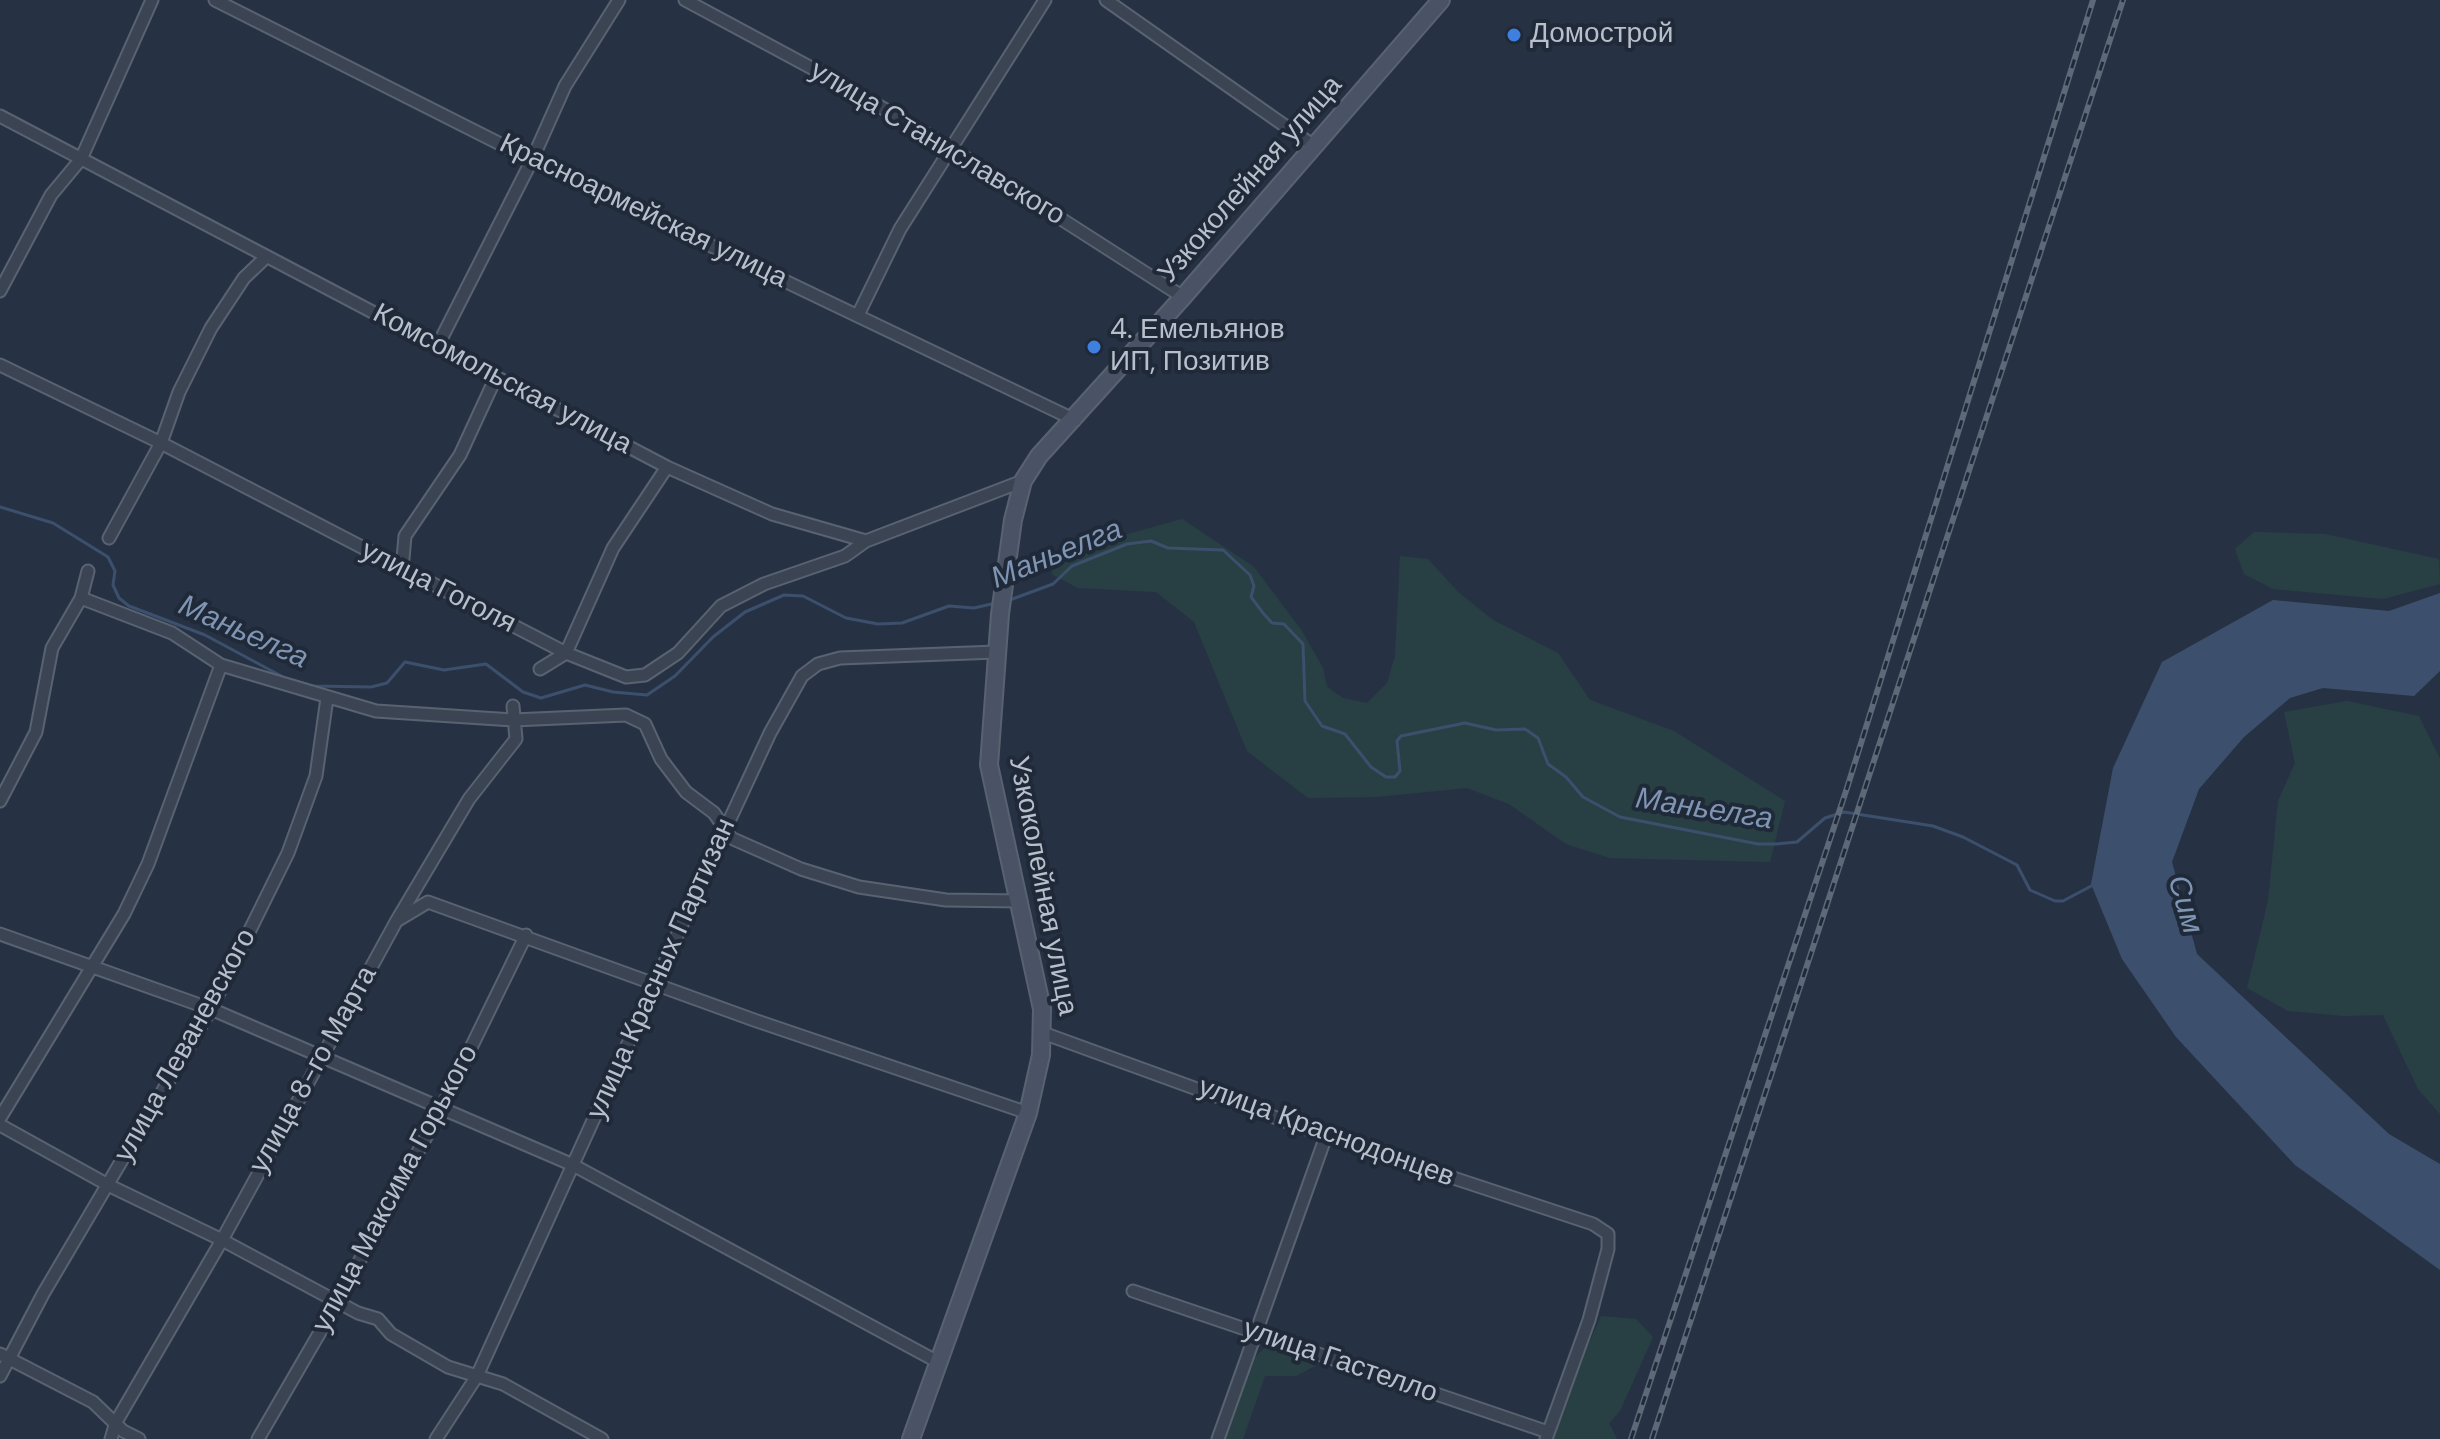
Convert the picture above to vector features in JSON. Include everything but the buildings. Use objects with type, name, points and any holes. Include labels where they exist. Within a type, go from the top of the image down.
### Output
[{"type":"street","points":[[0,291],[51,195],[81,159],[152,0]]},
{"type":"street","name":"Красноармейская улица","points":[[215,0],[532,160],[1075,420]]},
{"type":"street","points":[[438,345],[532,160],[565,86],[619,0]]},
{"type":"street","name":"улица Станиславского","points":[[685,0],[845,86],[952,149],[1183,297]]},
{"type":"street","points":[[858,315],[900,229],[1045,0]]},
{"type":"street","points":[[1106,0],[1315,147]]},
{"type":"street","name":"Узкоколейная улица","points":[[911,1439],[1028,1113],[1043,1033],[1021,901],[989,765],[1000,614],[1023,481],[1039,456],[1075,420],[1441,0]]},
{"type":"street","name":"Комсомольская улица","points":[[0,116],[667,467],[772,514],[866,541]]},
{"type":"street","points":[[109,538],[161,443],[179,392],[211,328],[244,278],[266,257]]},
{"type":"street","name":"улица Гоголя","points":[[0,365],[161,443],[566,653],[626,677],[645,675],[678,653],[721,606],[764,584],[845,556],[866,541]]},
{"type":"street","points":[[402,570],[405,536],[460,455],[496,377]]},
{"type":"street","points":[[540,669],[566,653],[613,548],[667,467]]},
{"type":"street","points":[[866,541],[1023,481]]},
{"type":"street","points":[[0,801],[36,732],[52,648],[81,598],[88,571]]},
{"type":"street","points":[[81,598],[172,633],[221,665],[376,711],[513,720],[626,715],[645,724],[661,759],[686,792],[714,813],[724,832],[801,869],[859,887],[946,900],[1021,901]]},
{"type":"street","name":"улица Красных Партизан","points":[[436,1439],[477,1376],[724,832],[802,676],[818,664],[840,658],[996,652]]},
{"type":"street","points":[[0,1118],[124,914],[148,864],[221,665]]},
{"type":"street","name":"улица Леваневского","points":[[0,1376],[4,1358],[110,1186],[211,1009],[293,840],[316,776],[327,698]]},
{"type":"street","name":"улица 8-го Марта","points":[[111,1439],[116,1422],[222,1240],[397,920],[469,799],[516,739],[513,706]]},
{"type":"street","points":[[397,920],[428,902],[1028,1113]]},
{"type":"street","points":[[0,934],[211,1009],[573,1165],[938,1362]]},
{"type":"street","name":"улица Максима Горького","points":[[258,1439],[338,1301],[441,1109],[526,935]]},
{"type":"street","name":"улица Краснодонцев","points":[[1043,1033],[1326,1136],[1593,1224],[1608,1234],[1608,1249],[1596,1297],[1547,1436]]},
{"type":"street","points":[[0,1125],[110,1186],[222,1240],[358,1313],[378,1319],[391,1334],[448,1367],[503,1384],[602,1439]]},
{"type":"street","points":[[1218,1439],[1326,1136]]},
{"type":"street","name":"улица Гастелло","points":[[1133,1291],[1547,1436]]},
{"type":"street","points":[[4,1358],[44,1374],[93,1402],[123,1431],[139,1439]]},
{"type":"green space","points":[[1182,519],[1254,567],[1302,631],[1323,668],[1327,687],[1343,698],[1367,703],[1387,683],[1395,656],[1400,556],[1428,559],[1458,592],[1493,620],[1558,653],[1590,700],[1674,731],[1785,801],[1770,862],[1610,858],[1566,844],[1509,804],[1467,788],[1376,797],[1308,798],[1247,751],[1194,622],[1156,592],[1078,588],[1051,574],[1063,552]]},
{"type":"green space","points":[[2254,532],[2325,534],[2439,559],[2440,584],[2383,599],[2273,589],[2244,574],[2235,549]]},
{"type":"green space","points":[[2347,701],[2419,716],[2440,759],[2440,1114],[2418,1089],[2383,1015],[2344,1016],[2288,1011],[2247,988],[2268,901],[2278,801],[2295,763],[2284,712]]},
{"type":"green space","points":[[1601,1316],[1636,1319],[1653,1337],[1620,1411],[1609,1423],[1617,1439],[1553,1439],[1574,1377]]},
{"type":"green space","points":[[1268,1345],[1315,1366],[1296,1376],[1265,1376],[1243,1439],[1226,1439],[1253,1359]]},
{"type":"water","points":[[2440,593],[2440,671],[2414,696],[2323,688],[2290,698],[2244,737],[2199,789],[2172,862],[2197,954],[2389,1134],[2440,1164],[2440,1270],[2295,1165],[2176,1037],[2122,959],[2091,884],[2113,768],[2162,662],[2273,600],[2389,611]]},
{"type":"waterway","name":"Маньелга","points":[[0,507],[53,523],[108,557],[115,571],[113,585],[119,598],[129,606],[205,635],[285,678],[313,686],[371,687],[387,683],[405,662],[444,670],[486,664],[523,692],[541,698],[585,685],[613,692],[647,695],[675,676],[713,637],[745,612],[784,595],[803,596],[846,618],[878,624],[902,623],[949,606],[974,608],[996,603]]},
{"type":"waterway","name":"Маньелга","points":[[1007,601],[1053,584],[1072,566],[1127,544],[1151,541],[1168,548],[1223,550],[1250,575],[1254,586],[1251,597],[1263,613],[1272,623],[1284,624],[1303,644],[1305,701],[1322,726],[1345,734],[1371,767],[1386,777],[1395,777],[1400,771],[1397,741],[1401,736],[1465,723],[1496,730],[1525,729],[1538,738],[1548,764],[1566,777],[1583,797],[1620,817],[1758,844],[1776,844],[1797,842],[1825,818],[1844,812],[1933,826],[1963,837],[2017,865],[2030,890],[2055,901],[2063,901],[2095,884]]},
{"type":"railway","points":[[1631,1439],[1847,788],[2093,0]]},
{"type":"railway","points":[[1652,1439],[2123,0]]},
{"type":"place","name":"Домострой","points":[[1514,35]]},
{"type":"place","name":"4. Емельянов ИП, Позитив","points":[[1094,347]]},
{"type":"water label","name":"Сим","points":[[2184,905]]}]
